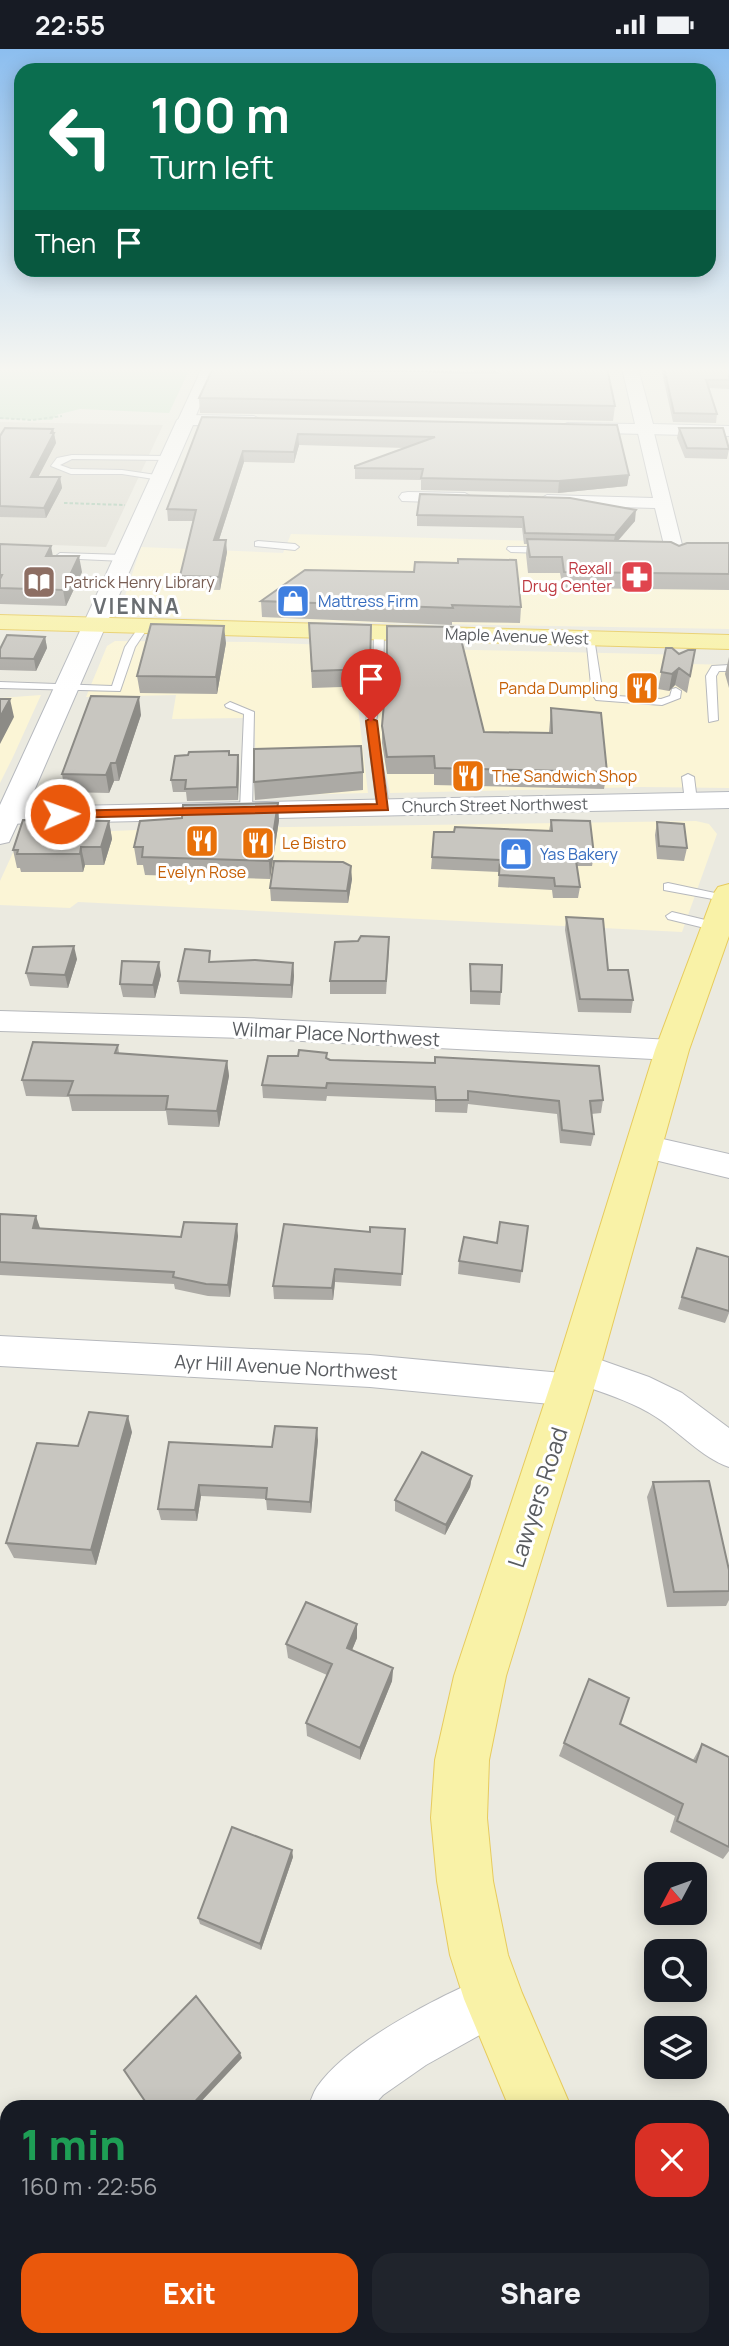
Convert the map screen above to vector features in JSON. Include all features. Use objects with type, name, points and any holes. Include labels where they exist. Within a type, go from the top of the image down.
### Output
[{"type":"main road","name":"Maple Avenue West","points":[[0,622],[589,638],[675,647],[729,642]]},
{"type":"main road","name":"Lawyers Road","points":[[537,2100],[494,1999],[480,1955],[465,1881],[459,1818],[462,1760],[480,1676],[575,1379],[672,1050],[724,906]]},
{"type":"street","points":[[3,823],[161,475]]},
{"type":"street","points":[[657,475],[675,553]]},
{"type":"street","points":[[408,497],[477,499]]},
{"type":"street","points":[[533,500],[664,503]]},
{"type":"street","name":"Church Street Northwest","points":[[3,823],[246,810],[383,807],[690,789],[729,800]]},
{"type":"street","name":"Wilmar Place Northwest","points":[[0,1021],[318,1031],[672,1050]]},
{"type":"street","points":[[645,1147],[729,1166]]},
{"type":"street","name":"Ayr Hill Avenue Northwest","points":[[0,1351],[575,1379],[636,1388],[669,1405],[729,1450]]},
{"type":"street","points":[[342,2100],[364,2076],[407,2046],[494,1999]]},
{"type":"lane","points":[[133,475],[160,478]]},
{"type":"lane","points":[[258,544],[295,547]]},
{"type":"lane","points":[[511,549],[563,551]]},
{"type":"lane","points":[[44,556],[124,558]]},
{"type":"lane","points":[[65,571],[71,557]]},
{"type":"lane","points":[[0,685],[116,689],[130,647],[144,626]]},
{"type":"lane","points":[[379,632],[378,682],[371,721],[383,807]]},
{"type":"lane","points":[[589,638],[597,694],[600,698],[662,702],[675,698],[676,691]]},
{"type":"lane","points":[[713,719],[711,676],[716,668],[729,668]]},
{"type":"lane","points":[[230,705],[249,712],[246,810]]},
{"type":"lane","points":[[668,887],[724,906]]},
{"type":"lane","points":[[672,916],[724,906]]},
{"type":"path","points":[[64,503],[127,505]]},
{"type":"shaded area","points":[[0,475],[140,475],[106,547],[0,543]]},
{"type":"shaded area","points":[[291,534],[641,544],[729,551],[729,629],[261,621],[135,616],[121,608],[141,547],[283,553]]},
{"type":"shaded area","points":[[115,641],[351,646],[368,793],[257,796],[254,710],[244,718],[172,719],[176,695],[86,697],[107,646]]},
{"type":"shaded area","points":[[386,648],[692,655],[692,664],[729,665],[729,788],[642,787],[390,793],[377,728]]},
{"type":"shaded area","points":[[41,695],[13,757],[0,783],[0,698]]},
{"type":"shaded area","points":[[696,821],[709,824],[717,834],[682,932],[78,902],[70,908],[0,905],[0,881],[21,835],[159,829]]},
{"type":"building","points":[[0,475],[60,477],[44,508],[0,506]]},
{"type":"building","points":[[180,475],[235,475],[214,540],[226,540],[219,577],[180,576],[196,510],[167,509]]},
{"type":"building","points":[[422,475],[627,475],[559,481],[421,478]]},
{"type":"building","points":[[420,494],[570,498],[636,510],[615,535],[525,533],[523,517],[417,515]]},
{"type":"building","points":[[527,539],[671,542],[679,546],[687,543],[729,543],[729,574],[564,572],[562,557],[530,557]]},
{"type":"building","points":[[0,544],[51,546],[46,556],[79,556],[63,590],[0,588]]},
{"type":"building","points":[[458,559],[516,560],[521,607],[452,605],[453,608],[261,601],[305,570],[414,572],[415,562],[458,563]]},
{"type":"building","points":[[309,623],[371,625],[370,669],[312,671]]},
{"type":"building","points":[[151,624],[224,626],[216,677],[137,676]]},
{"type":"building","points":[[387,626],[458,627],[484,732],[552,733],[551,708],[601,713],[607,772],[435,768],[434,756],[387,757],[382,726],[387,669]]},
{"type":"building","points":[[7,635],[45,637],[34,659],[0,658],[0,649]]},
{"type":"building","points":[[666,648],[672,648],[679,654],[695,650],[690,676],[679,668],[672,674],[661,672]]},
{"type":"building","points":[[91,696],[139,697],[116,763],[111,763],[106,775],[62,774]]},
{"type":"building","points":[[0,699],[10,699],[0,717]]},
{"type":"building","points":[[361,746],[363,772],[254,782],[254,749]]},
{"type":"building","points":[[229,751],[229,755],[238,755],[237,787],[185,789],[186,780],[171,780],[175,756],[188,755],[189,752]]},
{"type":"building","points":[[278,803],[269,861],[142,857],[143,847],[134,847],[140,821],[182,818],[183,805]]},
{"type":"building","points":[[23,820],[109,821],[101,847],[81,847],[80,854],[17,854],[18,850],[13,850]]},
{"type":"building","points":[[551,820],[590,821],[594,855],[575,854],[580,887],[555,886],[554,878],[499,875],[500,860],[432,857],[434,832],[454,832],[455,827],[552,831]]},
{"type":"building","points":[[657,822],[684,824],[687,848],[659,846]]},
{"type":"building","points":[[274,861],[343,862],[351,866],[347,891],[270,888]]},
{"type":"building","points":[[566,917],[603,919],[608,970],[628,970],[633,1000],[580,999]]},
{"type":"building","points":[[361,936],[389,937],[386,981],[330,981],[335,942],[358,941]]},
{"type":"building","points":[[74,946],[65,975],[26,973],[33,947]]},
{"type":"building","points":[[185,949],[210,951],[209,962],[255,960],[293,963],[291,985],[178,981]]},
{"type":"building","points":[[122,961],[159,962],[153,985],[120,984]]},
{"type":"building","points":[[470,964],[502,965],[501,992],[471,991]]},
{"type":"building","points":[[33,1042],[118,1045],[115,1053],[227,1061],[217,1111],[166,1109],[168,1096],[68,1095],[73,1081],[22,1080]]},
{"type":"building","points":[[299,1050],[327,1053],[326,1058],[330,1060],[435,1063],[435,1057],[599,1066],[603,1100],[590,1101],[594,1134],[562,1130],[559,1101],[468,1091],[468,1100],[436,1100],[435,1087],[327,1083],[326,1088],[262,1085],[268,1056],[298,1056]]},
{"type":"building","points":[[0,1214],[36,1216],[33,1228],[181,1237],[184,1222],[237,1224],[228,1285],[206,1284],[173,1277],[174,1272],[0,1262]]},
{"type":"building","points":[[500,1222],[528,1226],[522,1271],[459,1261],[464,1237],[497,1243]]},
{"type":"building","points":[[284,1224],[370,1232],[370,1227],[405,1229],[402,1274],[335,1269],[332,1288],[273,1286]]},
{"type":"building","points":[[697,1248],[729,1257],[729,1311],[682,1297]]},
{"type":"building","points":[[89,1412],[128,1416],[91,1550],[6,1543],[37,1443],[78,1446]]},
{"type":"building","points":[[275,1426],[317,1428],[310,1502],[266,1499],[267,1488],[199,1485],[195,1510],[158,1509],[169,1442],[272,1447]]},
{"type":"building","points":[[422,1452],[472,1476],[446,1525],[395,1500]]},
{"type":"building","points":[[709,1481],[729,1570],[729,1591],[674,1592],[653,1482]]},
{"type":"building","points":[[306,1602],[357,1624],[347,1648],[393,1668],[360,1748],[306,1723],[332,1664],[286,1644]]},
{"type":"building","points":[[589,1679],[629,1698],[620,1724],[696,1762],[702,1744],[729,1757],[729,1847],[677,1821],[683,1804],[564,1743]]},
{"type":"building","points":[[232,1827],[292,1850],[260,1944],[198,1918]]},
{"type":"building","points":[[196,1996],[240,2053],[196,2100],[144,2100],[124,2070]]},
{"type":"place","name":"Rexall Drug Center","points":[[637,577]]},
{"type":"place","name":"Patrick Henry Library","points":[[39,582]]},
{"type":"place","name":"Mattress Firm","points":[[293,601]]},
{"type":"place","name":"Panda Dumpling","points":[[642,688]]},
{"type":"place","name":"The Sandwich Shop","points":[[468,776]]},
{"type":"place","name":"Evelyn Rose","points":[[202,841]]},
{"type":"place","name":"Le Bistro","points":[[258,843]]},
{"type":"place","name":"Yas Bakery","points":[[516,854]]},
{"type":"district","name":"VIENNA","points":[[137,606]]},
{"type":"route","points":[[60,814],[383,807],[371,721]]}]
